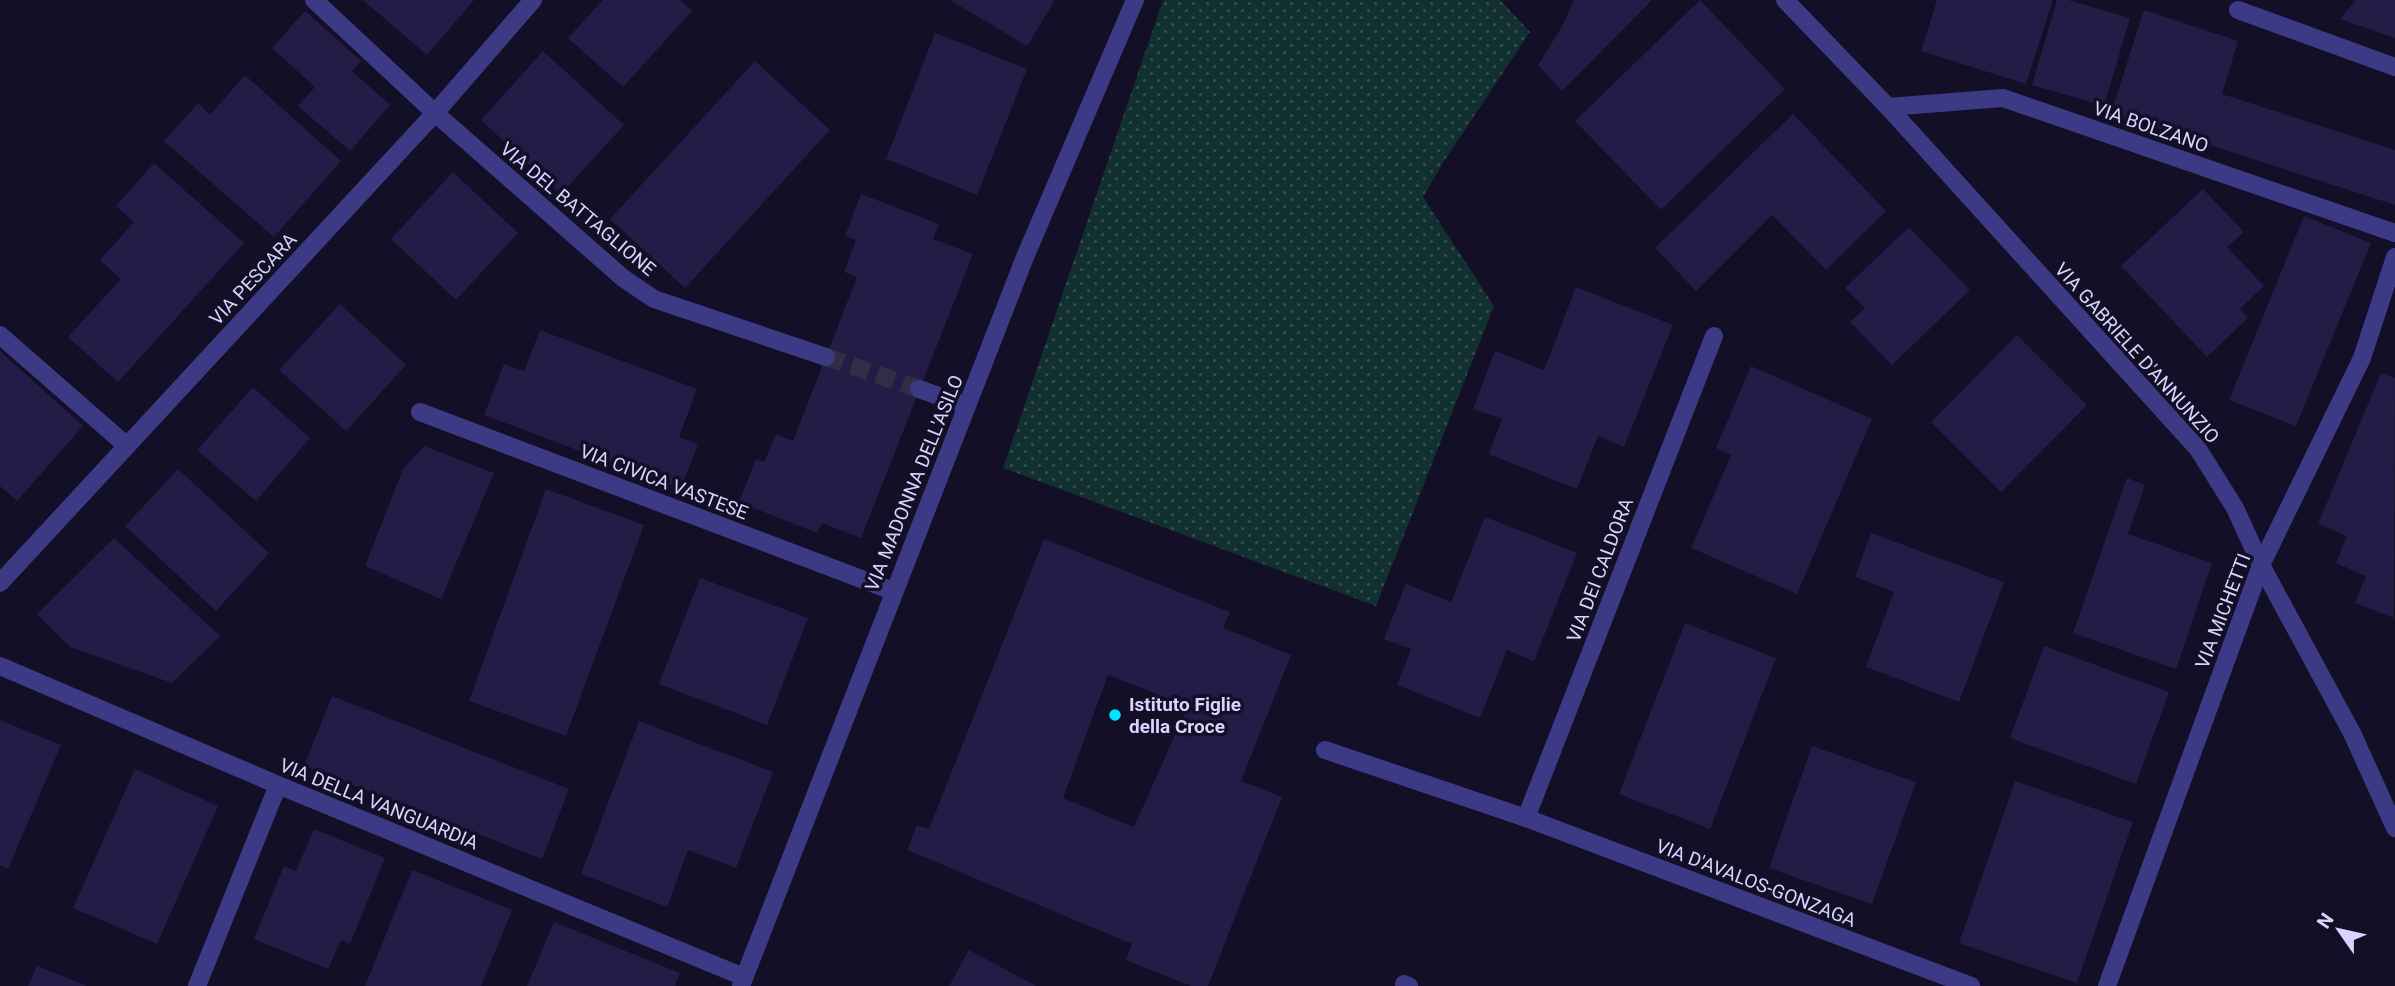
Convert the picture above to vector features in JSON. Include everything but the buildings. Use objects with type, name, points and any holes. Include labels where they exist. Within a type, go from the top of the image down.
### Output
[{"type":"street","name":"VIA DEL BATTAGLIONE","points":[[314,0],[435,113],[623,278],[654,299],[826,357]]},
{"type":"street","name":"VIA PESCARA","points":[[0,583],[435,113],[533,0]]},
{"type":"street","name":"VIA MADONNA DELL'ASILO","points":[[743,981],[893,591],[1026,257],[1135,0]]},
{"type":"street","name":"VIA GABRIELE D'ANNUNZIO","points":[[1785,0],[1888,107],[2198,449],[2235,508],[2261,565],[2352,733],[2395,828]]},
{"type":"street","points":[[2238,10],[2395,67]]},
{"type":"street","name":"VIA BOLZANO","points":[[1888,107],[2003,98],[2395,233]]},
{"type":"street","name":"VIA MICHETTI","points":[[2106,986],[2261,565],[2362,358],[2395,257]]},
{"type":"street","points":[[0,335],[127,446]]},
{"type":"street","name":"VIA DEI CALDORA","points":[[1526,818],[1714,336]]},
{"type":"street","points":[[919,389],[967,406]]},
{"type":"street","name":"VIA CIVICA VASTESE","points":[[420,412],[893,591]]},
{"type":"street","name":"VIA DELLA VANGUARDIA","points":[[0,666],[743,981]]},
{"type":"street","name":"VIA D'AVALOS-GONZAGA","points":[[1325,750],[1526,818],[1971,986]]},
{"type":"street","points":[[197,986],[278,785]]},
{"type":"green space","points":[[1163,0],[1500,0],[1530,32],[1423,197],[1494,306],[1376,606],[1003,468]]},
{"type":"tunnel","points":[[826,357],[919,389]]},
{"type":"place","name":"Istituto Figlie della Croce","points":[[1115,715]]}]
